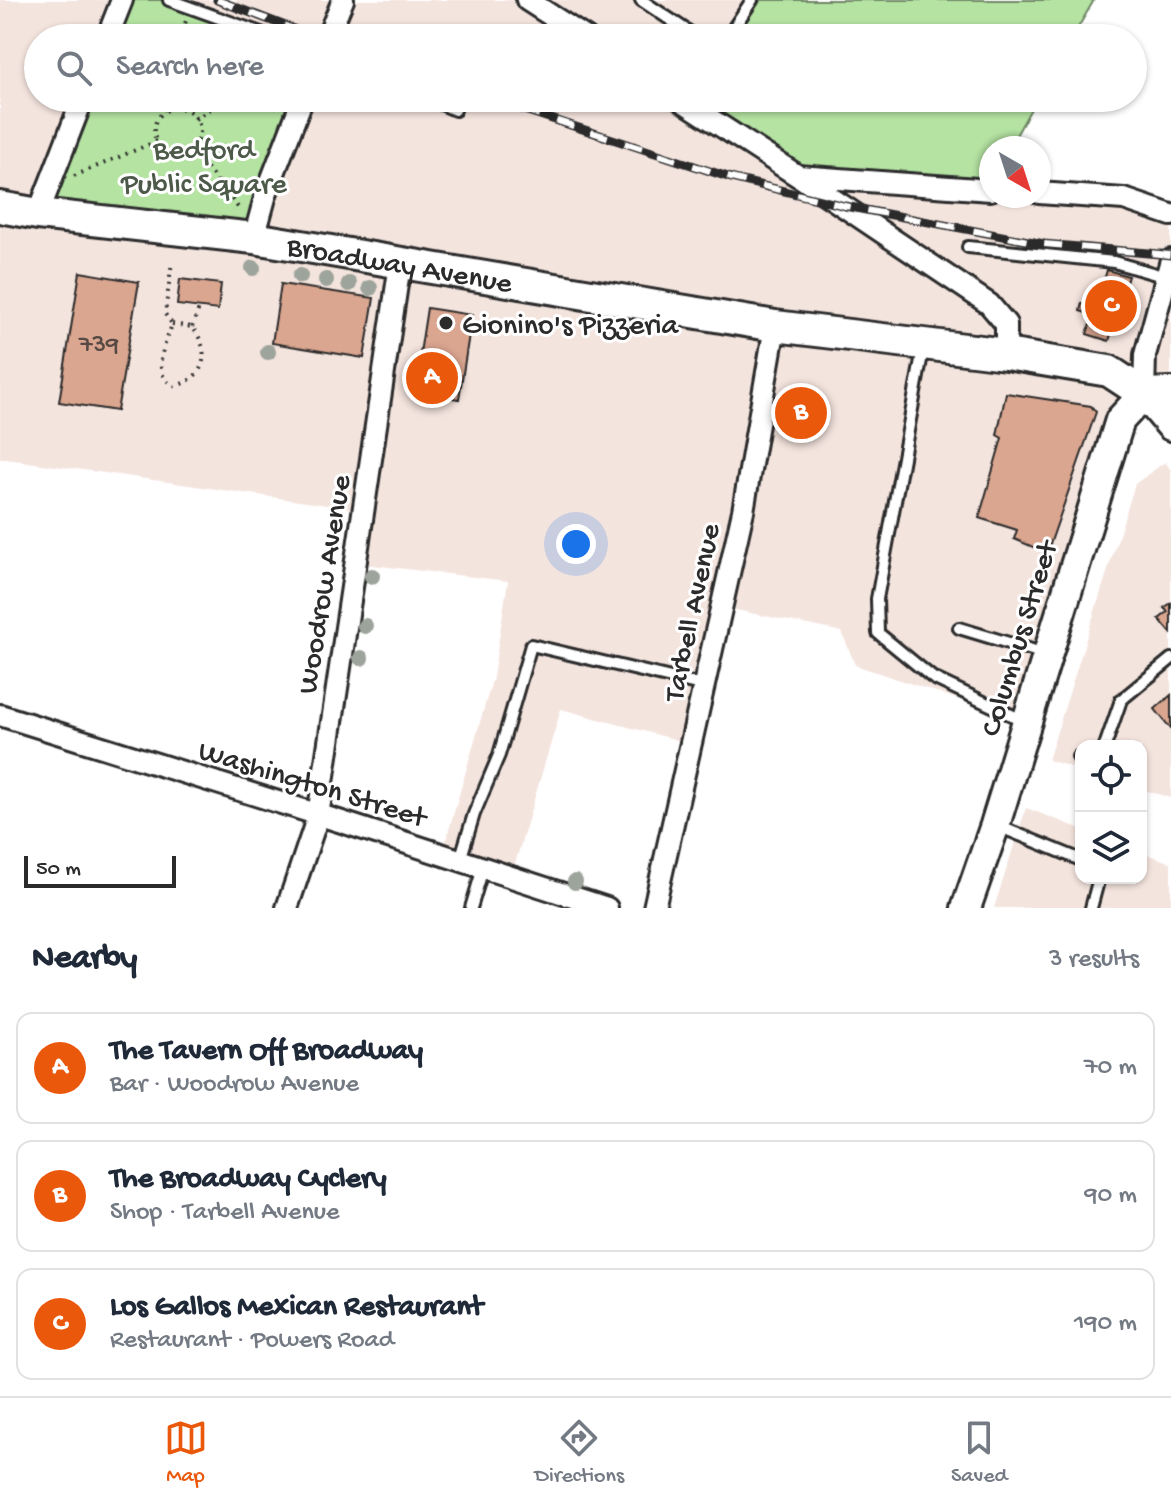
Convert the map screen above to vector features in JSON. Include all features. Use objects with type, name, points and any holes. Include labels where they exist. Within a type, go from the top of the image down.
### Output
[{"type":"main road","name":"Broadway Avenue","points":[[0,207],[38,214],[248,225],[400,264],[775,326],[1006,354],[1109,371],[1158,394]]},
{"type":"street","points":[[113,24],[122,0]]},
{"type":"street","points":[[333,24],[343,0]]},
{"type":"street","points":[[527,0],[564,24]]},
{"type":"street","points":[[38,214],[78,112]]},
{"type":"street","points":[[248,225],[266,194],[298,112]]},
{"type":"street","points":[[705,112],[989,304],[1006,324],[1006,354]]},
{"type":"street","points":[[798,176],[979,189]]},
{"type":"street","points":[[1051,194],[1124,199],[1171,215]]},
{"type":"street","name":"Woodrow Avenue","points":[[287,908],[318,816],[400,264]]},
{"type":"street","points":[[1168,279],[1145,355],[1171,426]]},
{"type":"street","name":"Tarbell Avenue","points":[[654,908],[743,511],[775,326]]},
{"type":"street","name":"Columbus Street","points":[[966,908],[995,825],[1120,420],[1158,394]]},
{"type":"street","name":"Washington Street","points":[[0,715],[607,908]]},
{"type":"lane","points":[[169,0],[236,24]]},
{"type":"lane","points":[[641,0],[677,24]]},
{"type":"lane","points":[[736,24],[752,0]]},
{"type":"lane","points":[[968,247],[1114,262],[1168,279]]},
{"type":"lane","points":[[924,343],[877,599],[878,633],[933,678],[1026,722]]},
{"type":"lane","points":[[959,628],[1047,655]]},
{"type":"lane","points":[[460,860],[474,814],[499,755],[531,645],[705,686]]},
{"type":"lane","points":[[1107,740],[1121,700],[1171,659]]},
{"type":"lane","points":[[995,825],[1075,858]]},
{"type":"lane","points":[[471,908],[483,868]]},
{"type":"lane","points":[[1091,908],[1097,884]]},
{"type":"path","points":[[165,112],[155,123],[157,141],[171,153],[185,153],[192,149],[199,136],[195,119],[188,112]]},
{"type":"path","points":[[195,119],[206,112]]},
{"type":"path","points":[[74,176],[157,141]]},
{"type":"path","points":[[192,149],[239,206],[248,225]]},
{"type":"path","points":[[172,261],[165,314],[172,324],[192,327],[204,344],[202,365],[195,377],[174,386],[166,381],[159,366],[172,324]]},
{"type":"path","points":[[192,327],[199,308]]},
{"type":"shaded area","points":[[0,0],[761,0],[745,24],[24,24],[24,112],[736,112],[979,192],[979,208],[1051,208],[1051,198],[1171,215],[1171,427],[1144,394],[1026,722],[855,665],[842,632],[722,607],[692,744],[561,709],[511,877],[442,854],[493,677],[508,581],[355,563],[362,510],[0,458]]},
{"type":"shaded area","points":[[1165,462],[1171,470],[1171,798],[1147,791],[1147,740],[1075,740],[1075,768],[1048,760],[1135,484]]},
{"type":"shaded area","points":[[1026,808],[1075,827],[1075,884],[1147,884],[1147,854],[1171,863],[1171,908],[994,908]]},
{"type":"green space","points":[[122,0],[169,0],[237,24],[113,24]]},
{"type":"green space","points":[[761,0],[1094,0],[1080,24],[745,24]]},
{"type":"green space","name":"Bedford Public Square","points":[[78,112],[298,112],[254,238],[38,214]]},
{"type":"green space","points":[[713,112],[1029,112],[1016,136],[979,136],[979,189],[798,176]]},
{"type":"building","points":[[1107,270],[1128,276],[1109,341],[1087,334],[1093,315],[1080,311],[1082,303],[1096,307]]},
{"type":"building","points":[[80,272],[139,282],[117,411],[59,402]]},
{"type":"building","points":[[180,279],[221,284],[218,310],[177,305]]},
{"type":"building","points":[[281,284],[374,298],[364,358],[272,343]]},
{"type":"building","points":[[427,308],[472,315],[459,399],[414,392]]},
{"type":"building","points":[[1006,393],[1091,406],[1096,412],[1047,553],[1014,539],[1017,530],[979,518],[1002,438],[997,435]]},
{"type":"building","points":[[1171,603],[1171,633],[1159,619],[1168,612],[1164,608]]},
{"type":"building","points":[[1171,695],[1171,729],[1155,709]]},
{"type":"railway","points":[[217,0],[280,24]]},
{"type":"railway","points":[[531,112],[731,178],[845,206],[1044,244],[1171,255]]},
{"type":"place","name":"Los Gallos Mexican Restaurant","points":[[1111,306]]},
{"type":"place","name":"Gionino's Pizzeria","points":[[446,323]]},
{"type":"place","name":"The Tavern Off Broadway","points":[[432,378]]},
{"type":"place","name":"The Broadway Cyclery","points":[[801,413]]}]
